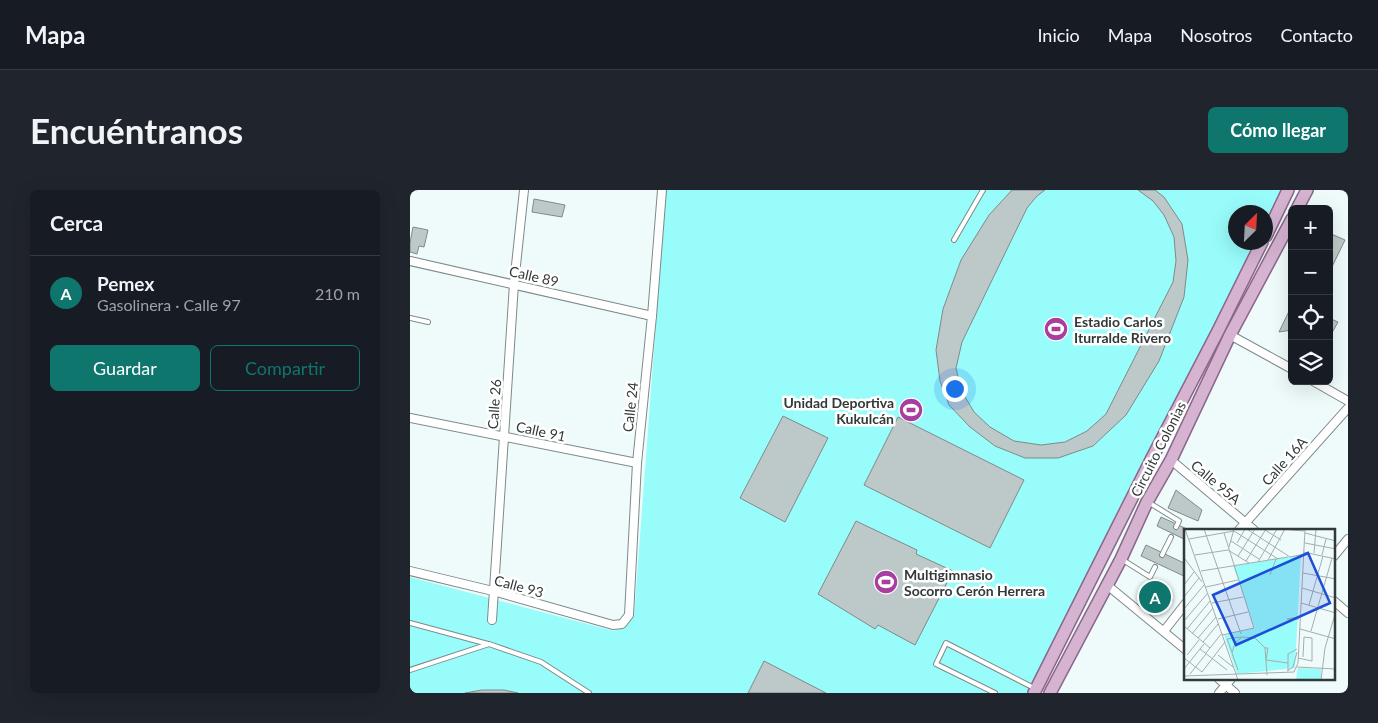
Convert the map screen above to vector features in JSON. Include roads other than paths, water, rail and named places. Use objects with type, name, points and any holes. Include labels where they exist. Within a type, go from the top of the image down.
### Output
[{"type":"main road","points":[[1273,221],[1288,190]]},
{"type":"main road","points":[[1299,205],[1307,190]]},
{"type":"main road","name":"Circuito Colonias","points":[[1050,693],[1121,559],[1147,502],[1170,460],[1230,335],[1288,226]]},
{"type":"main road","name":"Circuito Colonias","points":[[1035,691],[1258,250]]},
{"type":"street","name":"Calle 26","points":[[492,620],[514,284],[524,190]]},
{"type":"street","name":"Calle 24","points":[[622,624],[629,615],[637,463],[652,316],[662,190]]},
{"type":"street","name":"Calle 89","points":[[410,261],[652,316]]},
{"type":"street","points":[[1230,335],[1288,368]]},
{"type":"street","points":[[1320,385],[1348,401]]},
{"type":"street","name":"Calle 16A","points":[[1240,529],[1348,408]]},
{"type":"street","name":"Calle 91","points":[[410,418],[637,463]]},
{"type":"street","name":"Calle 95A","points":[[1170,460],[1253,529]]},
{"type":"street","points":[[1336,554],[1348,539]]},
{"type":"street","name":"Calle 93","points":[[410,571],[613,625],[622,624]]},
{"type":"street","points":[[1107,586],[1184,648]]},
{"type":"street","points":[[1336,603],[1348,613]]},
{"type":"street","points":[[1164,631],[1184,606]]},
{"type":"street","points":[[1219,693],[1228,682],[1235,693]]},
{"type":"lane","points":[[954,240],[983,190]]},
{"type":"lane","points":[[410,318],[428,322]]},
{"type":"lane","points":[[1147,502],[1179,521],[1176,527]]},
{"type":"lane","points":[[1162,555],[1171,537]]},
{"type":"lane","points":[[1121,559],[1150,577],[1155,567]]},
{"type":"lane","points":[[410,623],[489,644],[541,662],[589,693]]},
{"type":"lane","points":[[995,693],[936,664],[946,643],[1035,691]]},
{"type":"lane","points":[[410,670],[489,644]]},
{"type":"place","name":"Estadio Carlos Iturralde Rivero","points":[[1056,329]]},
{"type":"place","name":"Unidad Deportiva Kukulcán","points":[[911,410]]},
{"type":"place","name":"Multigimnasio Socorro Cerón Herrera","points":[[886,582]]},
{"type":"place","name":"Pemex","points":[[1155,597]]}]
